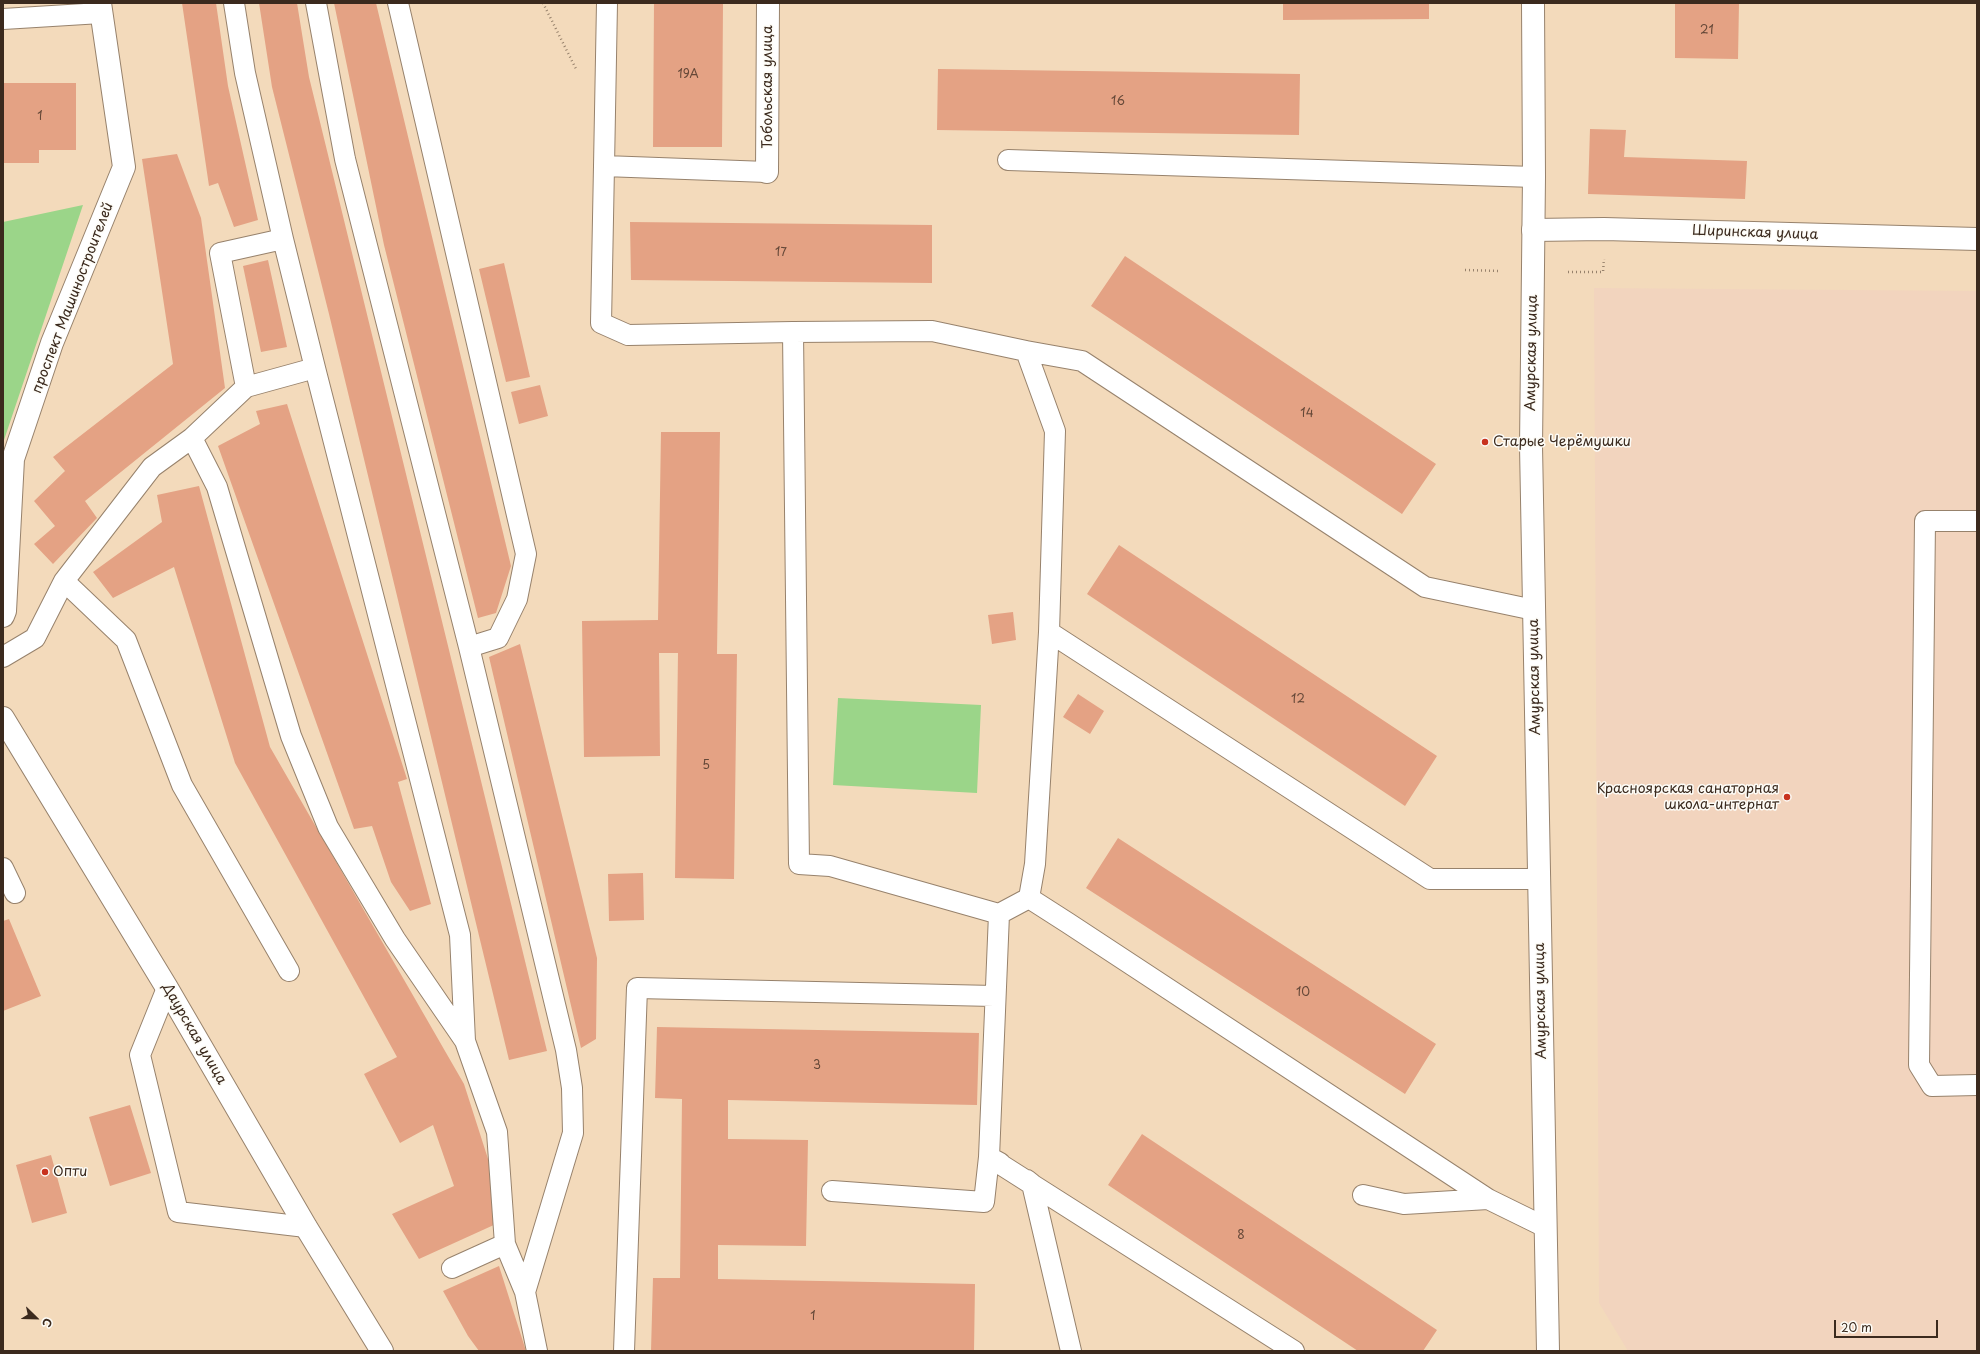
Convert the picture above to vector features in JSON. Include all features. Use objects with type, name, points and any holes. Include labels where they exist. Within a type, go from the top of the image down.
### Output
[{"type":"street","name":"Тобольская улица","points":[[768,3],[768,172]]},
{"type":"street","name":"Амурская улица","points":[[1532,3],[1534,177],[1531,446],[1548,1351]]},
{"type":"street","name":"проспект Машиностроителей","points":[[3,616],[5,612],[13,459],[52,342],[124,167],[100,8]]},
{"type":"street","name":"Ширинская улица","points":[[1533,230],[1604,229],[1977,239]]},
{"type":"street","name":"Даурская улица","points":[[3,718],[167,988],[306,1227],[382,1351]]},
{"type":"lane","points":[[234,3],[245,73],[282,239],[460,935],[465,1041]]},
{"type":"lane","points":[[316,3],[345,159],[469,647],[566,1050],[572,1088],[573,1134],[525,1292]]},
{"type":"lane","points":[[398,3],[526,554],[517,599],[498,638],[469,647]]},
{"type":"lane","points":[[607,3],[601,323],[628,335],[932,331],[1082,361],[1425,587],[1534,610]]},
{"type":"lane","points":[[3,18],[100,8]]},
{"type":"lane","points":[[1008,160],[1534,177]]},
{"type":"lane","points":[[604,166],[768,172]]},
{"type":"lane","points":[[246,387],[220,253],[282,239]]},
{"type":"lane","points":[[792,332],[799,864],[830,866],[999,914],[1029,898]]},
{"type":"lane","points":[[1026,350],[1055,431],[1050,632],[1036,864],[1029,898]]},
{"type":"lane","points":[[3,657],[35,638],[64,581],[152,467],[192,438],[246,387],[315,368]]},
{"type":"lane","points":[[192,438],[217,487],[291,736],[328,827],[395,939],[465,1041],[497,1132],[505,1244],[525,1292],[538,1351]]},
{"type":"lane","points":[[1977,520],[1925,521],[1918,1065],[1932,1086],[1977,1085]]},
{"type":"lane","points":[[64,581],[126,640],[182,785],[289,971]]},
{"type":"lane","points":[[1050,632],[1430,880],[1538,879]]},
{"type":"lane","points":[[3,868],[15,894]]},
{"type":"lane","points":[[1029,898],[1082,931],[1488,1198],[1545,1227]]},
{"type":"lane","points":[[832,1191],[984,1202],[989,1156],[994,996],[999,914]]},
{"type":"lane","points":[[167,988],[140,1055],[178,1212],[306,1227]]},
{"type":"lane","points":[[624,1351],[637,988],[994,996]]},
{"type":"lane","points":[[989,1156],[1294,1351]]},
{"type":"lane","points":[[1032,1184],[1071,1351]]},
{"type":"lane","points":[[1363,1195],[1404,1204],[1488,1198]]},
{"type":"lane","points":[[452,1268],[505,1244]]},
{"type":"path","points":[[1568,272],[1603,272],[1604,259]]},
{"type":"path","points":[[1464,270],[1499,271]]},
{"type":"shaded area","name":"Красноярская санаторная школа-интернат","points":[[1594,288],[1977,291],[1977,1351],[1628,1351],[1599,1303]]},
{"type":"green space","points":[[83,205],[3,443],[3,222]]},
{"type":"green space","points":[[838,698],[981,705],[977,793],[833,785]]},
{"type":"building","points":[[182,3],[216,3],[228,86],[258,220],[234,227],[218,183],[209,186]]},
{"type":"building","points":[[259,3],[297,3],[309,77],[547,1051],[509,1060],[329,314],[272,87]]},
{"type":"building","points":[[334,3],[376,3],[511,566],[496,613],[478,618],[384,245]]},
{"type":"building","points":[[654,3],[723,3],[722,147],[653,147]]},
{"type":"building","points":[[1283,3],[1429,3],[1429,19],[1283,20]]},
{"type":"building","points":[[1675,3],[1739,3],[1738,59],[1675,58]]},
{"type":"building","points":[[938,69],[1300,74],[1299,135],[937,130]]},
{"type":"building","points":[[3,83],[76,83],[76,150],[39,150],[39,163],[3,163]]},
{"type":"building","points":[[1590,129],[1626,130],[1624,157],[1747,161],[1745,199],[1588,194]]},
{"type":"building","points":[[177,154],[201,218],[225,388],[85,501],[97,518],[53,564],[34,544],[55,526],[34,501],[65,471],[53,457],[173,364],[142,159]]},
{"type":"building","points":[[630,222],[932,225],[932,283],[631,280]]},
{"type":"building","points":[[1125,256],[1436,464],[1402,514],[1091,306]]},
{"type":"building","points":[[268,260],[287,347],[261,352],[243,266]]},
{"type":"building","points":[[504,263],[530,377],[506,382],[479,269]]},
{"type":"building","points":[[540,385],[548,416],[519,424],[511,392]]},
{"type":"building","points":[[287,404],[407,779],[398,782],[431,904],[410,911],[391,882],[372,826],[354,829],[218,446],[260,424],[256,411]]},
{"type":"building","points":[[661,432],[720,432],[717,654],[737,654],[734,879],[675,878],[678,653],[659,653],[660,756],[584,757],[582,621],[658,620]]},
{"type":"building","points":[[199,486],[270,747],[464,1084],[489,1162],[496,1224],[419,1259],[392,1214],[454,1186],[433,1125],[400,1143],[364,1074],[397,1057],[235,763],[174,567],[113,598],[93,572],[162,522],[157,495]]},
{"type":"building","points":[[1119,545],[1437,756],[1405,806],[1087,594]]},
{"type":"building","points":[[1013,612],[1016,640],[992,644],[988,615]]},
{"type":"building","points":[[520,644],[597,958],[596,1039],[581,1048],[489,657]]},
{"type":"building","points":[[1078,694],[1104,711],[1090,734],[1063,717]]},
{"type":"building","points":[[1118,838],[1436,1044],[1405,1094],[1086,888]]},
{"type":"building","points":[[643,873],[644,920],[609,921],[608,874]]},
{"type":"building","points":[[9,919],[41,996],[3,1011],[3,921]]},
{"type":"building","points":[[657,1027],[979,1033],[977,1105],[728,1100],[728,1139],[808,1140],[806,1246],[718,1245],[718,1279],[975,1284],[974,1351],[651,1351],[653,1278],[680,1278],[682,1099],[655,1098]]},
{"type":"building","points":[[130,1105],[151,1173],[110,1186],[89,1117]]},
{"type":"building","points":[[1142,1134],[1437,1330],[1423,1351],[1358,1351],[1108,1185]]},
{"type":"building","points":[[51,1155],[67,1213],[32,1223],[16,1165]]},
{"type":"building","points":[[499,1266],[526,1351],[479,1351],[468,1336],[443,1291]]},
{"type":"place","name":"Старые Черёмушки","points":[[1485,442]]},
{"type":"place","name":"Красноярская санаторная школа-интернат","points":[[1787,797]]},
{"type":"place","name":"Опти","points":[[45,1172]]}]
